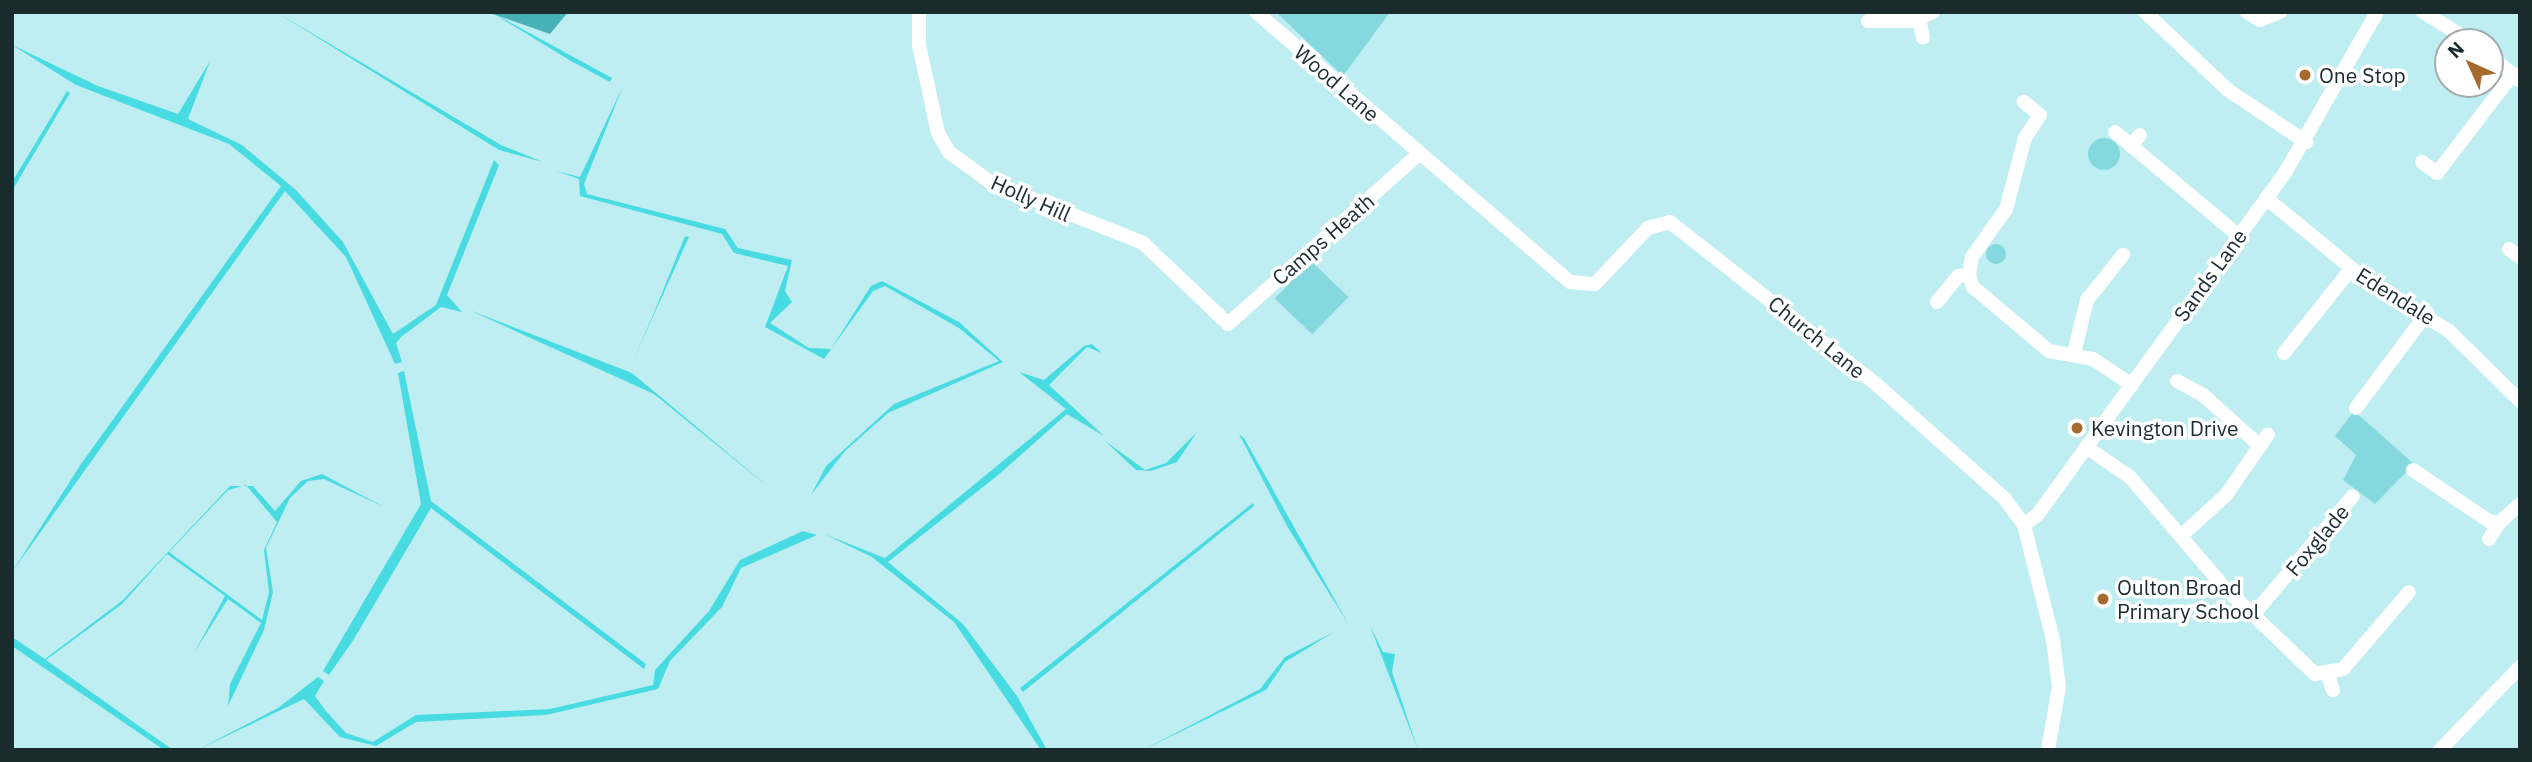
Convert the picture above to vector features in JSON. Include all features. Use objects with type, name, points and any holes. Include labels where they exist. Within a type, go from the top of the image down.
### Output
[{"type":"street","name":"Holly Hill","points":[[919,12],[919,45],[939,133],[949,152],[990,182],[1143,243],[1228,324]]},
{"type":"street","name":"Wood Lane","points":[[1255,12],[1419,155]]},
{"type":"street","points":[[1868,21],[1919,19],[1933,12]]},
{"type":"street","points":[[2145,12],[2228,90],[2306,142]]},
{"type":"street","points":[[2247,12],[2260,20],[2280,12]]},
{"type":"street","name":"Sands Lane","points":[[2024,525],[2132,385],[2306,142],[2377,12]]},
{"type":"street","points":[[2423,12],[2449,28]]},
{"type":"street","points":[[1919,19],[1923,37]]},
{"type":"street","points":[[2422,162],[2437,173],[2516,78]]},
{"type":"street","points":[[2024,102],[2040,115],[2025,138],[2006,209],[1972,257],[1969,275],[1973,287],[2049,351],[2074,352],[2132,385]]},
{"type":"street","points":[[2115,132],[2136,140],[2239,236]]},
{"type":"street","name":"Camps Heath","points":[[1228,324],[1419,155]]},
{"type":"street","name":"Church Lane","points":[[1419,155],[1570,282],[1595,284],[1605,278],[1658,222],[1680,228],[1876,384],[2005,499],[2024,525],[2059,687],[2048,750]]},
{"type":"street","name":"Edendale","points":[[2266,198],[2351,269],[2427,313],[2520,401]]},
{"type":"street","points":[[2074,352],[2087,300],[2123,255]]},
{"type":"street","points":[[2284,353],[2351,269]]},
{"type":"street","points":[[1937,302],[1958,276],[1969,275]]},
{"type":"street","points":[[2356,408],[2427,313]]},
{"type":"street","points":[[2177,381],[2203,395],[2264,440],[2226,495],[2181,536]]},
{"type":"street","points":[[2086,447],[2130,477],[2253,615],[2304,666],[2328,675]]},
{"type":"street","points":[[2413,470],[2499,523]]},
{"type":"street","name":"Foxglade","points":[[2253,615],[2353,496]]},
{"type":"street","points":[[2489,539],[2499,523],[2520,504]]},
{"type":"street","points":[[2328,675],[2361,652],[2409,592]]},
{"type":"street","points":[[2440,750],[2520,667]]},
{"type":"street","points":[[2328,675],[2333,690]]},
{"type":"shaded area","points":[[276,12],[501,145],[543,162],[499,150]]},
{"type":"shaded area","points":[[487,12],[568,12],[550,34]]},
{"type":"shaded area","points":[[491,12],[612,78],[610,82],[571,61]]},
{"type":"shaded area","points":[[1276,12],[1390,12],[1343,76]]},
{"type":"shaded area","points":[[12,45],[98,86],[178,114],[210,61],[188,119],[242,145],[296,190],[343,242],[393,334],[436,305],[494,160],[499,165],[447,295],[462,312],[441,307],[401,337],[396,343],[402,362],[395,364],[346,257],[285,191],[12,572],[81,464],[281,186],[229,144],[76,85]]},
{"type":"shaded area","points":[[623,86],[584,184],[587,194],[725,229],[738,248],[792,260],[785,291],[792,302],[770,323],[809,348],[831,349],[871,286],[882,281],[959,322],[1003,362],[888,413],[845,451],[811,495],[826,466],[894,404],[999,361],[959,328],[885,286],[873,291],[824,359],[765,327],[788,266],[734,253],[722,234],[580,196],[579,179],[556,171],[580,177]]},
{"type":"shaded area","points":[[67,91],[70,93],[12,191],[12,182]]},
{"type":"shaded area","points":[[2104,138],[2116,142],[2120,154],[2116,166],[2104,170],[2092,166],[2088,154],[2092,142]]},
{"type":"shaded area","points":[[685,236],[689,237],[632,363],[653,315]]},
{"type":"shaded area","points":[[1996,244],[2003,247],[2006,254],[2003,261],[1996,264],[1989,261],[1986,254],[1989,247]]},
{"type":"shaded area","points":[[1311,261],[1348,297],[1312,335],[1275,298]]},
{"type":"shaded area","points":[[469,310],[632,373],[766,485],[654,394]]},
{"type":"shaded area","points":[[1092,344],[1102,353],[1087,347],[1049,385],[1104,436],[1067,414],[997,476],[888,562],[963,624],[1017,696],[1047,750],[1041,750],[954,622],[872,557],[824,534],[885,558],[1066,409],[1019,372],[1044,380],[1084,346]]},
{"type":"shaded area","points":[[404,371],[431,501],[646,664],[644,669],[431,508],[354,639],[329,675],[323,671],[421,504],[398,373]]},
{"type":"shaded area","points":[[2354,411],[2414,464],[2375,504],[2343,480],[2356,455],[2335,436]]},
{"type":"shaded area","points":[[1197,432],[1177,462],[1151,471],[1136,470],[1104,440],[1145,470],[1166,463]]},
{"type":"shaded area","points":[[1239,434],[1244,438],[1349,625],[1287,526]]},
{"type":"shaded area","points":[[322,474],[384,507],[324,479],[308,481],[290,498],[266,548],[273,592],[264,630],[228,706],[230,684],[261,623],[228,599],[194,653],[225,596],[167,554],[122,604],[46,660],[173,750],[164,750],[12,646],[12,637],[45,659],[123,600],[230,486],[242,486],[228,490],[169,552],[262,620],[269,592],[264,550],[277,522],[247,486],[253,486],[275,511],[301,481]]},
{"type":"shaded area","points":[[1253,503],[1254,506],[1023,692],[1020,688]]},
{"type":"shaded area","points":[[803,531],[817,535],[741,568],[722,607],[670,661],[658,689],[546,715],[416,722],[376,746],[340,737],[304,699],[197,750],[278,708],[318,677],[324,681],[315,696],[326,711],[346,733],[373,742],[416,715],[550,709],[653,685],[655,670],[709,611],[740,560]]},
{"type":"shaded area","points":[[1370,626],[1383,652],[1395,654],[1392,672],[1418,750]]},
{"type":"shaded area","points":[[1334,632],[1285,662],[1266,690],[1143,750],[1260,689],[1285,657]]},
{"type":"place","name":"One Stop","points":[[2305,75]]},
{"type":"place","name":"Kevington Drive","points":[[2077,428]]},
{"type":"place","name":"Oulton Broad Primary School","points":[[2103,599]]}]
